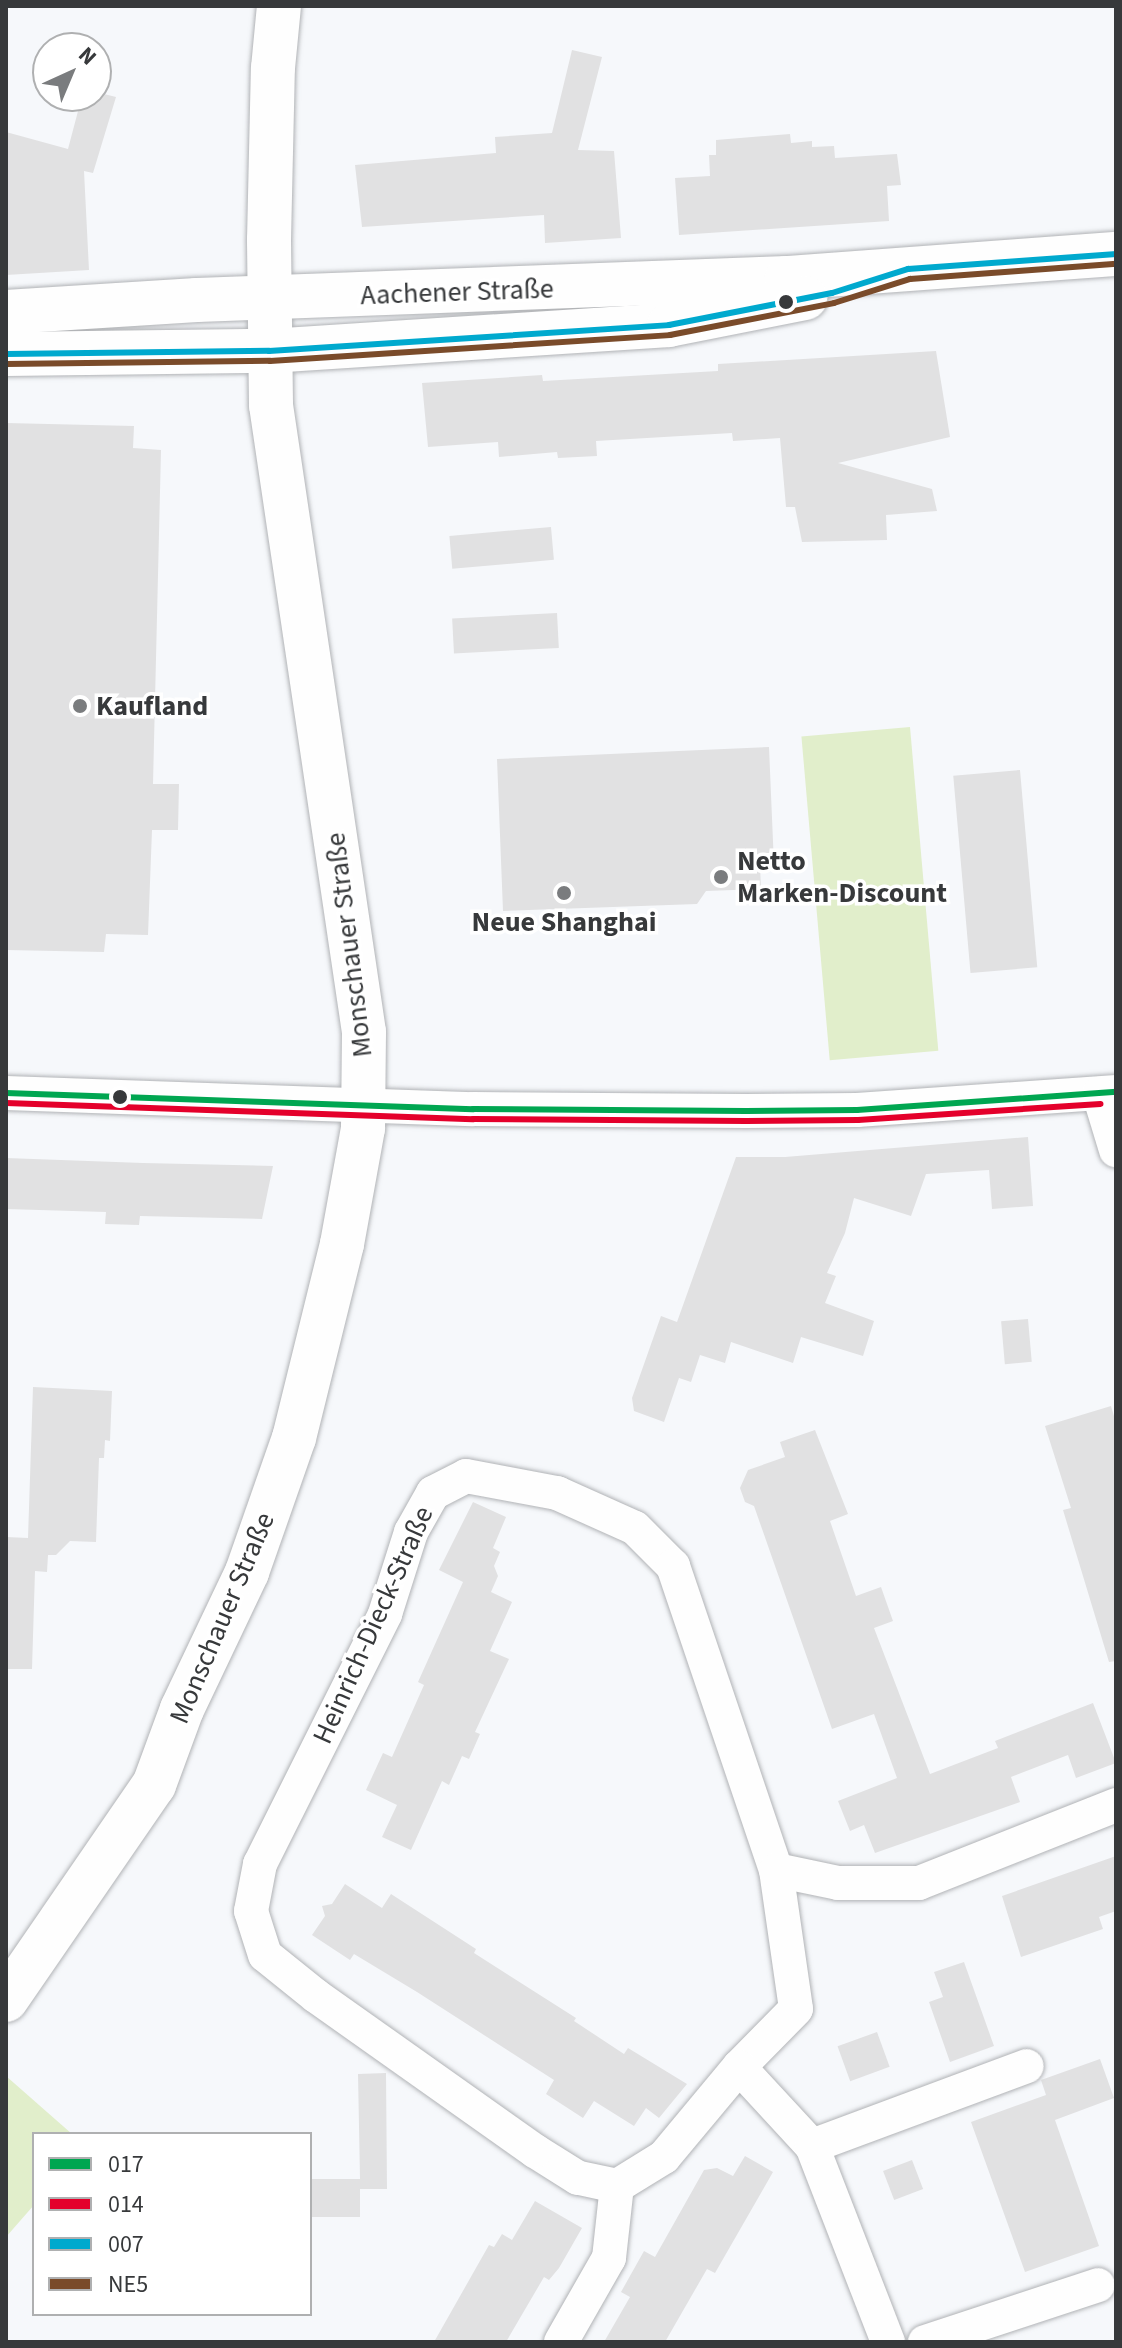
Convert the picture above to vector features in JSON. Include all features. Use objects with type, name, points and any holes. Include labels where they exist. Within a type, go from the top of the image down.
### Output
[{"type":"main road","name":"Monschauer Straße","points":[[6,2000],[154,1785],[182,1709],[247,1572],[294,1438],[333,1288],[364,1104],[364,1032],[324,744],[275,444],[268,299],[273,68],[279,6]]},
{"type":"main road","name":"Aachener Straße","points":[[6,312],[787,278],[1116,254]]},
{"type":"main road","name":"Aachener Straße","points":[[6,354],[269,351],[669,325],[832,293],[921,268]]},
{"type":"street","points":[[6,1093],[473,1109],[857,1110],[1107,1093],[1116,1150]]},
{"type":"street","name":"Heinrich-Dieck-Straße","points":[[466,1476],[557,1493],[635,1528],[673,1566],[776,1870],[796,2009],[739,2067],[664,2157],[617,2186],[578,2178],[316,1996],[265,1955],[251,1911],[260,1864],[385,1614],[411,1532],[433,1493],[466,1476]]},
{"type":"street","points":[[776,1870],[838,1883],[919,1883],[1116,1805]]},
{"type":"street","points":[[812,2146],[1027,2066]]},
{"type":"street","points":[[739,2067],[812,2146],[888,2342]]},
{"type":"street","points":[[561,2342],[609,2258],[617,2186]]},
{"type":"street","points":[[925,2342],[1098,2285]]},
{"type":"green space","points":[[910,727],[938,1051],[830,1060],[801,736]]},
{"type":"green space","points":[[6,2076],[70,2132],[32,2132],[32,2207],[6,2237]]},
{"type":"building","points":[[572,50],[602,57],[578,150],[614,151],[621,238],[545,243],[544,215],[362,227],[355,165],[496,153],[495,137],[552,133]]},
{"type":"building","points":[[78,112],[111,112],[93,173],[84,171],[89,270],[6,275],[6,132],[68,149]]},
{"type":"building","points":[[790,134],[791,143],[812,141],[812,147],[834,146],[835,158],[897,154],[901,185],[887,186],[889,221],[679,235],[675,178],[710,176],[709,155],[716,155],[716,140]]},
{"type":"building","points":[[936,351],[950,437],[838,463],[932,489],[937,511],[886,515],[887,540],[802,542],[795,507],[786,507],[780,438],[733,441],[732,433],[596,441],[597,456],[558,458],[557,452],[499,457],[498,442],[428,447],[422,383],[542,375],[543,381],[718,371],[718,364]]},
{"type":"building","name":"Kaufland","points":[[6,423],[134,426],[133,448],[161,450],[153,784],[179,784],[178,830],[152,830],[148,935],[106,934],[104,952],[6,950]]},
{"type":"building","points":[[551,527],[554,560],[452,569],[449,536]]},
{"type":"building","points":[[557,613],[559,648],[454,653],[452,618]]},
{"type":"building","points":[[769,747],[774,865],[760,866],[761,889],[706,891],[697,904],[503,911],[497,759]]},
{"type":"building","points":[[1020,770],[1037,967],[971,973],[953,776]]},
{"type":"building","points":[[1028,1137],[1033,1206],[992,1209],[989,1170],[926,1174],[911,1216],[854,1198],[845,1233],[827,1273],[836,1276],[825,1303],[874,1321],[863,1356],[801,1337],[793,1363],[731,1342],[725,1363],[700,1355],[691,1382],[679,1378],[664,1422],[634,1411],[632,1398],[661,1316],[677,1322],[736,1157],[785,1157]]},
{"type":"building","points":[[6,1158],[273,1166],[262,1219],[140,1216],[139,1225],[105,1224],[106,1212],[6,1209]]},
{"type":"building","points":[[1028,1319],[1032,1362],[1005,1364],[1001,1321]]},
{"type":"building","points":[[33,1387],[112,1391],[110,1441],[105,1440],[104,1458],[99,1458],[96,1542],[70,1541],[56,1555],[48,1555],[47,1572],[35,1571],[32,1669],[6,1669],[6,1537],[28,1538]]},
{"type":"building","points":[[1111,1406],[1116,1423],[1116,1661],[1109,1662],[1063,1510],[1071,1508],[1045,1426]]},
{"type":"building","points":[[815,1430],[848,1514],[830,1521],[856,1596],[881,1587],[893,1621],[874,1628],[930,1774],[998,1748],[995,1741],[1093,1703],[1116,1763],[1076,1778],[1068,1755],[1011,1777],[1020,1802],[875,1853],[864,1825],[850,1831],[838,1801],[897,1778],[874,1714],[832,1729],[754,1506],[745,1502],[740,1488],[748,1470],[785,1457],[780,1442]]},
{"type":"building","points":[[473,1502],[506,1517],[493,1548],[500,1552],[494,1566],[498,1576],[491,1592],[512,1602],[490,1651],[509,1659],[475,1732],[480,1734],[469,1759],[462,1756],[449,1785],[442,1781],[411,1850],[382,1837],[397,1805],[366,1790],[383,1753],[392,1757],[424,1685],[418,1682],[463,1582],[439,1570]]},
{"type":"building","points":[[1116,1856],[1116,1911],[1099,1917],[1103,1929],[1021,1957],[1002,1896]]},
{"type":"building","points":[[345,1884],[382,1908],[391,1894],[476,1949],[474,1953],[576,2018],[574,2021],[624,2054],[628,2048],[687,2084],[659,2118],[646,2108],[634,2126],[594,2101],[583,2118],[546,2094],[554,2080],[354,1954],[350,1960],[312,1935],[325,1916],[322,1906],[332,1904]]},
{"type":"building","points":[[964,1962],[994,2046],[950,2062],[929,2002],[943,1997],[934,1972]]},
{"type":"building","points":[[877,2032],[890,2067],[850,2081],[838,2046]]},
{"type":"building","points":[[1100,2059],[1114,2098],[1055,2120],[1099,2246],[1025,2272],[971,2122],[1046,2095],[1041,2080]]},
{"type":"building","points":[[386,2073],[387,2189],[360,2189],[360,2217],[312,2217],[312,2179],[360,2179],[358,2074]]},
{"type":"building","points":[[745,2156],[773,2172],[715,2273],[707,2269],[665,2342],[604,2342],[630,2297],[621,2292],[644,2251],[655,2257],[704,2170],[717,2168],[733,2176]]},
{"type":"building","points":[[912,2160],[923,2189],[894,2200],[883,2171]]},
{"type":"building","points":[[535,2201],[582,2228],[559,2268],[549,2280],[544,2277],[506,2342],[434,2342],[489,2245],[494,2247],[502,2234],[512,2240]]},
{"type":"transit line","name":"007","points":[[6,354],[269,351],[669,325],[832,293],[908,269],[1116,254]]},
{"type":"transit line","name":"NE5","points":[[6,364],[270,361],[670,335],[834,303],[910,279],[1116,264]]},
{"type":"transit line","name":"017","points":[[6,1093],[473,1109],[746,1111],[857,1110],[1116,1092]]},
{"type":"transit line","name":"014","points":[[6,1103],[473,1119],[746,1121],[858,1120],[1100,1104]]},
{"type":"place","name":"Kaufland","points":[[80,706]]},
{"type":"place","name":"Netto Marken-Discount","points":[[721,877]]},
{"type":"place","name":"Neue Shanghai","points":[[564,893]]}]
